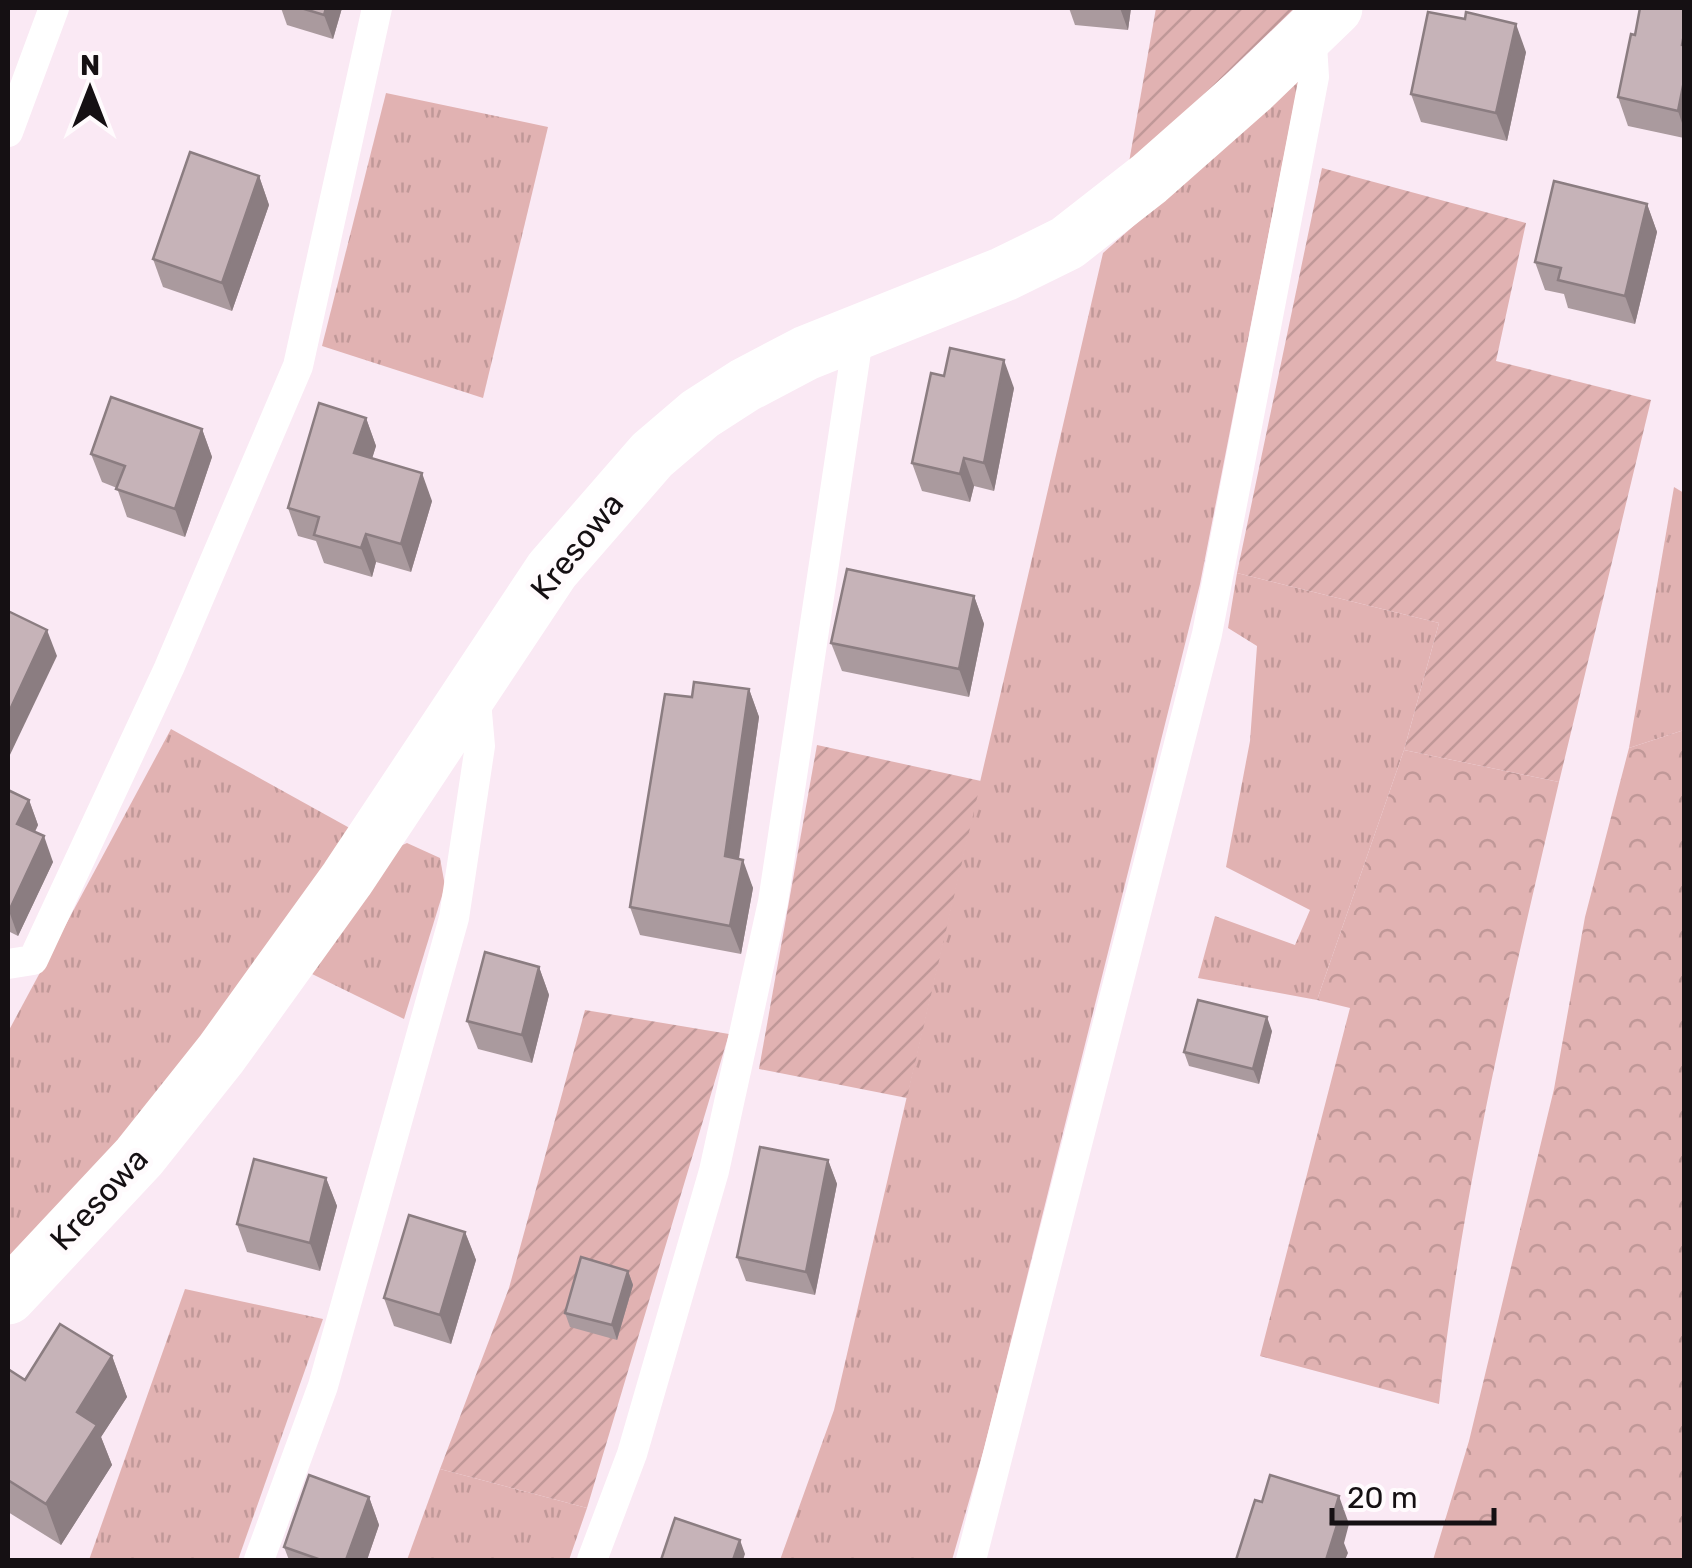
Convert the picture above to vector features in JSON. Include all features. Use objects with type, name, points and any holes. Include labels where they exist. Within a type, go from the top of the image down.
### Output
[{"type":"street","name":"Kresowa","points":[[8,1297],[139,1158],[222,1054],[347,879],[552,570],[652,455],[700,414],[745,385],[806,354],[1004,274],[1067,243],[1149,179],[1251,89],[1323,18]]},
{"type":"lane","points":[[8,132],[54,8]]},
{"type":"lane","points":[[8,964],[32,960],[169,668],[298,366],[377,8]]},
{"type":"lane","points":[[971,1560],[1207,634],[1323,18]]},
{"type":"lane","points":[[592,1560],[632,1454],[714,1171],[773,902],[859,332]]},
{"type":"lane","points":[[259,1560],[323,1386],[454,918],[480,746],[474,688]]},
{"type":"green space","points":[[1156,8],[1295,8],[1128,168]]},
{"type":"green space","points":[[1299,79],[1200,584],[984,1449],[952,1560],[780,1560],[834,1410],[1103,253]]},
{"type":"green space","points":[[386,93],[548,127],[483,398],[322,346]]},
{"type":"green space","points":[[1322,168],[1526,223],[1496,361],[1651,400],[1559,782],[1404,750],[1439,623],[1237,573]]},
{"type":"green space","points":[[1674,487],[1684,493],[1684,730],[1629,748]]},
{"type":"green space","points":[[1237,573],[1439,623],[1404,750],[1317,1000],[1198,978],[1215,916],[1295,945],[1310,910],[1226,867],[1250,741],[1257,646],[1228,628]]},
{"type":"green space","points":[[171,729],[355,831],[256,986],[8,1266],[8,1032]]},
{"type":"green space","points":[[1684,730],[1684,1560],[1433,1560],[1469,1441],[1554,1089],[1585,917],[1629,748]]},
{"type":"green space","points":[[817,745],[981,781],[907,1098],[759,1069]]},
{"type":"green space","points":[[1404,750],[1559,782],[1474,1169],[1439,1404],[1260,1356],[1350,1008],[1317,1000]]},
{"type":"green space","points":[[407,843],[440,858],[445,886],[404,1019],[310,973],[387,852]]},
{"type":"green space","points":[[585,1010],[729,1034],[587,1508],[440,1469],[509,1288]]},
{"type":"green space","points":[[185,1289],[323,1319],[238,1560],[89,1560]]},
{"type":"green space","points":[[440,1469],[587,1508],[569,1560],[407,1560]]},
{"type":"building","points":[[301,8],[326,8],[324,15]]},
{"type":"building","points":[[1640,8],[1684,8],[1684,81],[1678,111],[1618,97]]},
{"type":"building","points":[[1428,12],[1465,19],[1466,12],[1516,24],[1496,113],[1411,94]]},
{"type":"building","points":[[190,152],[259,176],[222,283],[153,259]]},
{"type":"building","points":[[1554,181],[1647,204],[1625,296],[1558,280],[1561,268],[1535,262]]},
{"type":"building","points":[[950,348],[1004,360],[984,463],[964,458],[960,474],[912,463],[931,373],[944,376]]},
{"type":"building","points":[[111,397],[202,429],[175,509],[116,489],[125,466],[91,454]]},
{"type":"building","points":[[319,403],[366,418],[354,453],[422,473],[401,544],[366,534],[361,548],[314,535],[319,517],[288,508]]},
{"type":"building","points":[[847,569],[974,596],[959,669],[831,643]]},
{"type":"building","points":[[8,611],[47,630],[8,714]]},
{"type":"building","points":[[694,682],[749,689],[725,856],[743,860],[730,926],[630,907],[665,694],[692,697]]},
{"type":"building","points":[[8,790],[29,800],[17,824],[44,836],[9,911],[8,910]]},
{"type":"building","points":[[485,952],[539,967],[522,1035],[467,1021]]},
{"type":"building","points":[[1198,1000],[1267,1017],[1253,1069],[1184,1052]]},
{"type":"building","points":[[760,1147],[828,1160],[806,1272],[737,1257]]},
{"type":"building","points":[[254,1159],[326,1178],[310,1243],[237,1224]]},
{"type":"building","points":[[409,1215],[465,1232],[440,1315],[384,1298]]},
{"type":"building","points":[[581,1257],[628,1271],[612,1325],[565,1313]]},
{"type":"building","points":[[60,1324],[112,1356],[77,1412],[97,1425],[46,1504],[8,1480],[8,1369],[25,1380]]},
{"type":"building","points":[[309,1475],[369,1497],[346,1560],[321,1560],[284,1547]]},
{"type":"building","points":[[1270,1475],[1339,1496],[1331,1523],[1337,1525],[1326,1560],[1236,1560],[1255,1500],[1262,1502]]},
{"type":"building","points":[[675,1518],[740,1540],[733,1560],[661,1560]]}]
